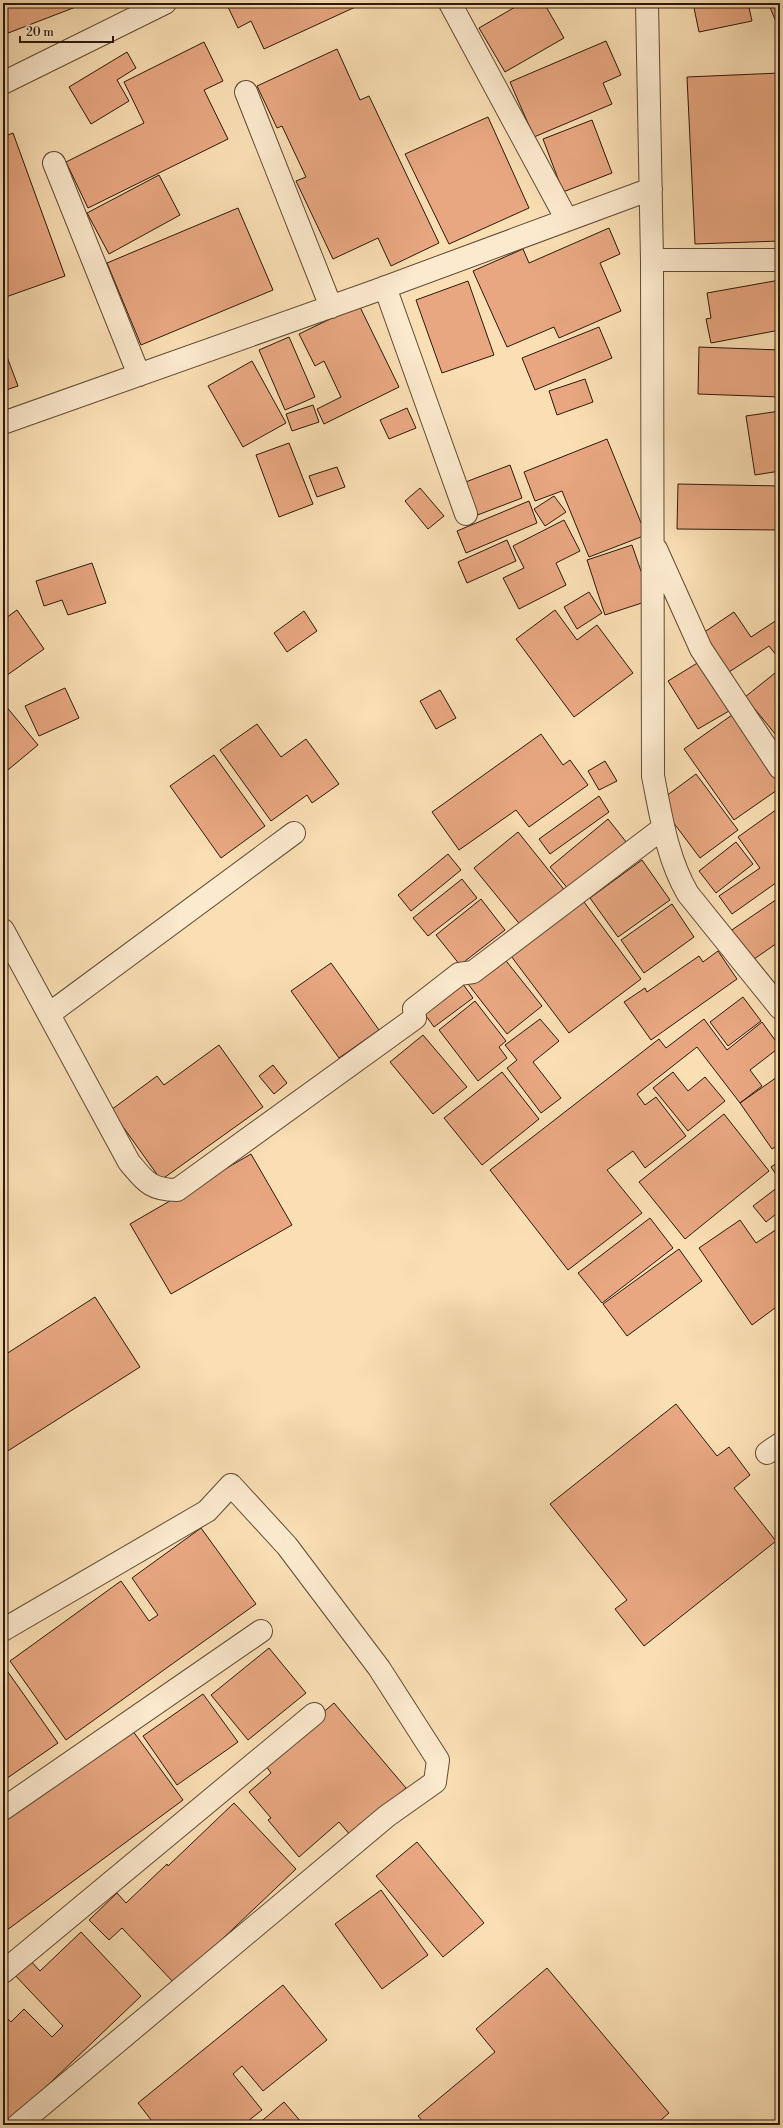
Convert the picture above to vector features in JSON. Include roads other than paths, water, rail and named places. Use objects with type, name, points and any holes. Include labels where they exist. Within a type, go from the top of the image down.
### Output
[{"type":"street","points":[[3,83],[165,3]]},
{"type":"street","points":[[450,3],[567,220]]},
{"type":"street","points":[[647,3],[652,260],[653,776],[663,828],[679,879],[688,894],[780,1008]]},
{"type":"street","points":[[246,92],[331,307]]},
{"type":"street","points":[[54,163],[139,375]]},
{"type":"street","points":[[3,423],[331,307],[651,189]]},
{"type":"street","points":[[652,260],[780,260]]},
{"type":"street","points":[[385,287],[466,514]]},
{"type":"street","points":[[652,542],[701,649],[780,768]]},
{"type":"street","points":[[3,930],[129,1162],[148,1184],[162,1190],[177,1190],[415,1018],[414,1009],[458,974],[473,972],[663,828]]},
{"type":"street","points":[[49,1014],[294,832]]},
{"type":"street","points":[[3,1630],[207,1511],[231,1485],[287,1546],[374,1662],[438,1760],[435,1782],[387,1816],[18,2125]]},
{"type":"street","points":[[3,1809],[262,1631]]},
{"type":"street","points":[[3,1972],[314,1714]]}]
